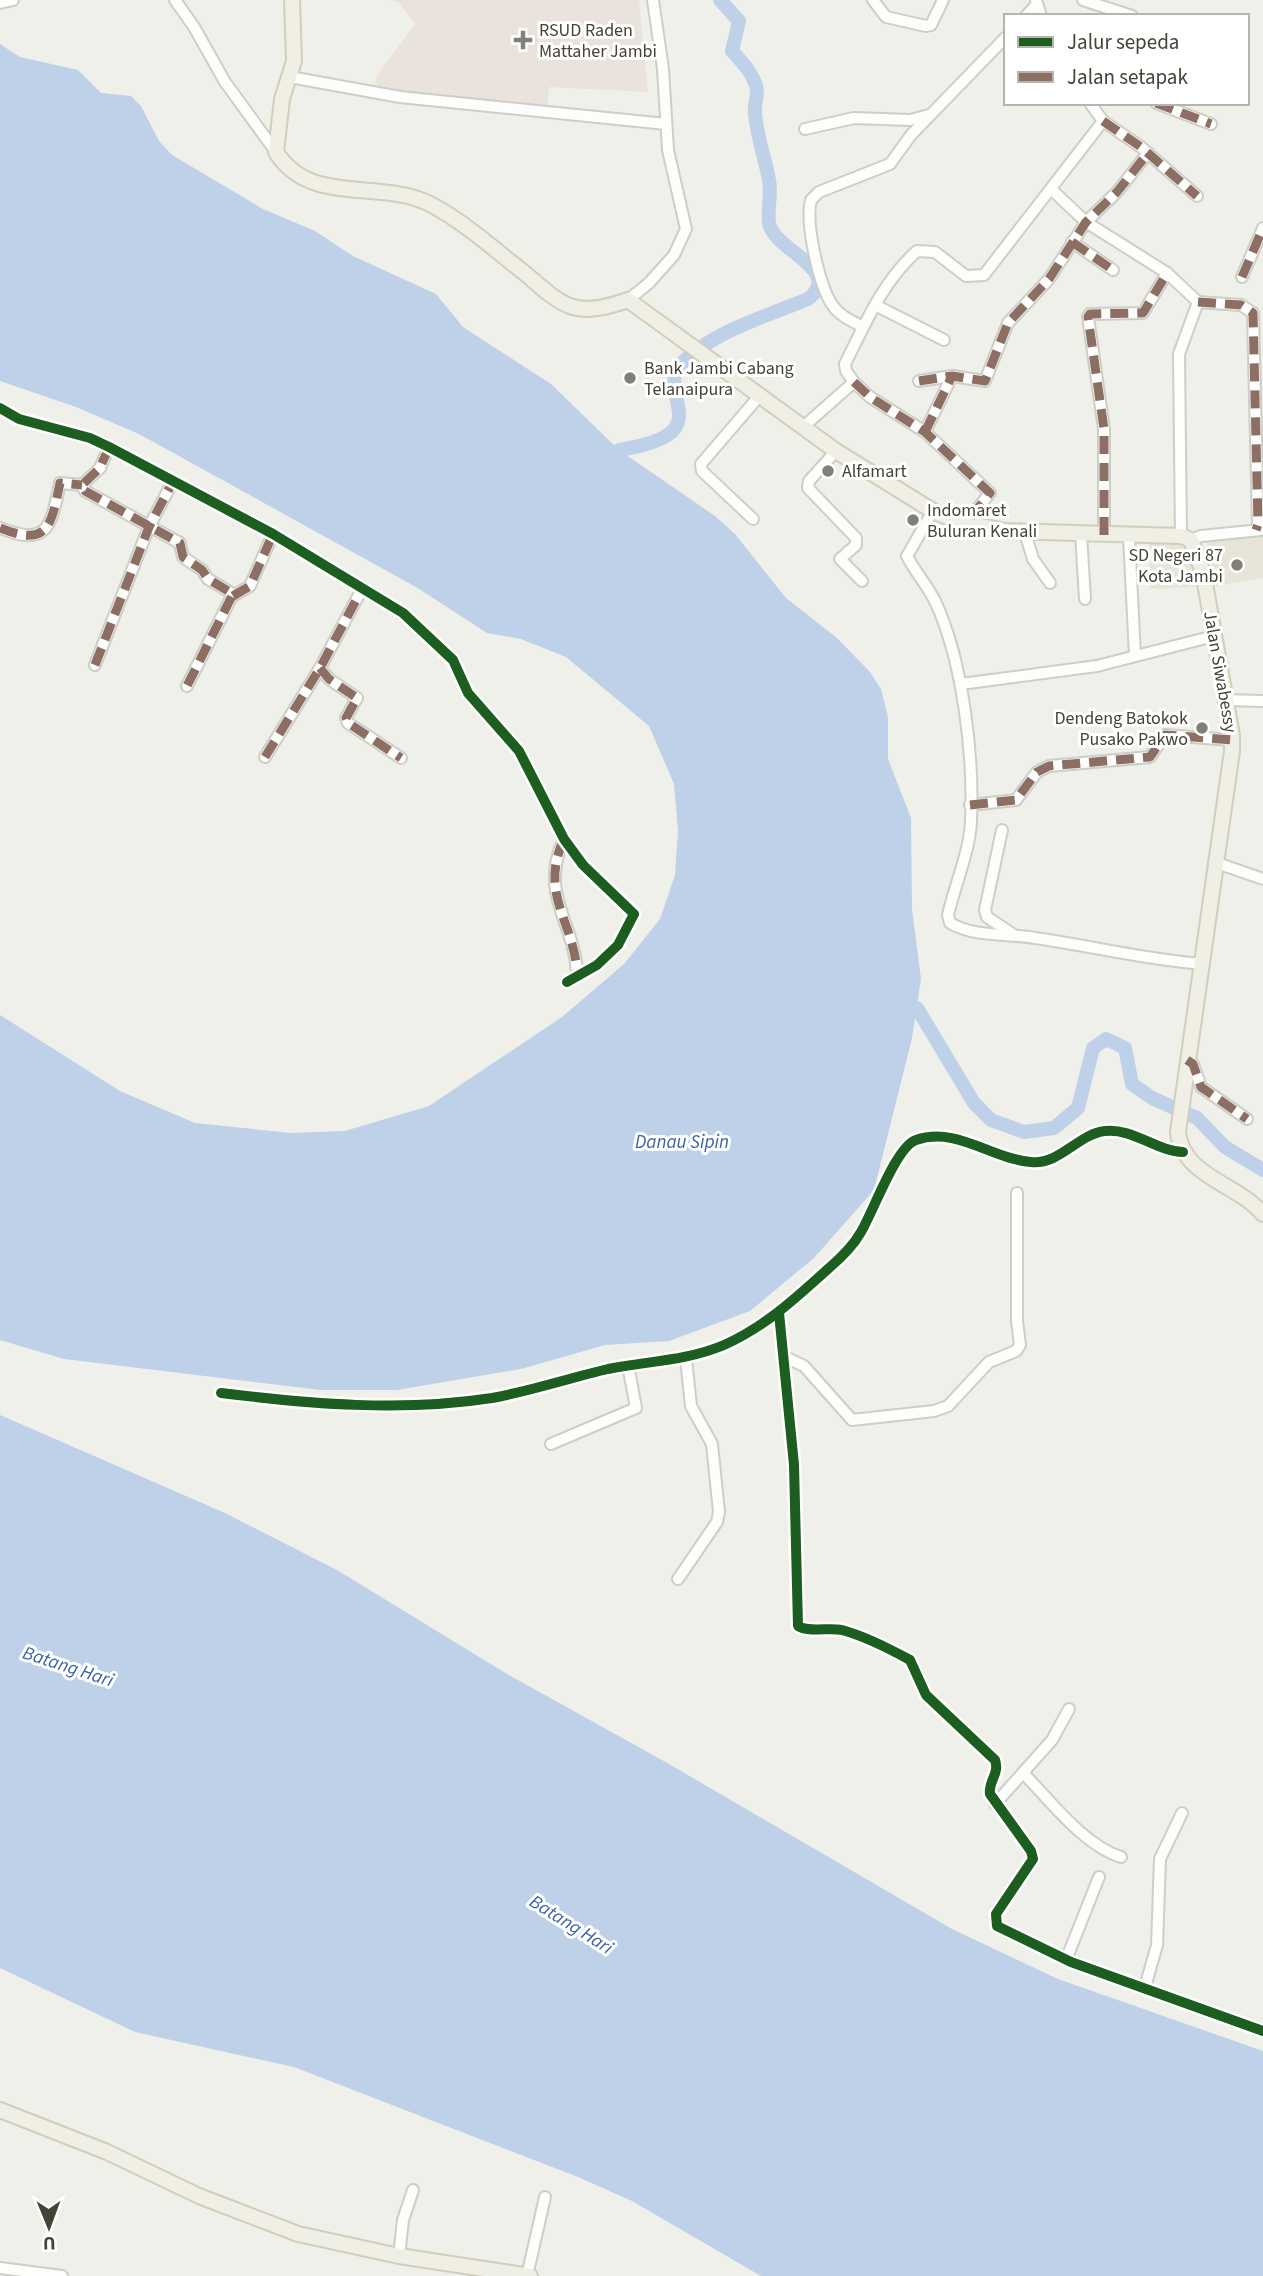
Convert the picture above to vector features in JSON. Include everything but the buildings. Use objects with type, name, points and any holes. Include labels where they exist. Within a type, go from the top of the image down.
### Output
[{"type":"main road","points":[[292,0],[294,61],[282,99],[276,152],[291,173],[313,183],[382,191],[429,204],[477,235],[556,299],[572,307],[588,309],[628,300],[684,338],[836,451],[933,511],[966,523],[1026,533],[1186,538]]},
{"type":"main road","name":"Jalan Siwabessy","points":[[1183,1152],[1178,1132],[1232,740],[1203,572],[1186,538]]},
{"type":"main road","points":[[1183,1152],[1196,1166],[1243,1196],[1263,1214]]},
{"type":"main road","points":[[0,2110],[107,2152],[199,2196],[298,2234],[398,2256],[528,2276]]},
{"type":"street","points":[[0,3],[13,0]]},
{"type":"street","points":[[175,0],[194,27],[225,82],[276,152]]},
{"type":"street","points":[[628,300],[649,283],[674,255],[686,229],[670,165],[662,60],[653,0]]},
{"type":"street","points":[[873,0],[886,17],[926,26],[931,24],[943,0]]},
{"type":"street","points":[[1083,0],[1126,14]]},
{"type":"street","points":[[863,327],[840,314],[827,296],[810,222],[811,200],[819,192],[884,169],[1004,39]]},
{"type":"street","points":[[290,77],[400,97],[666,124]]},
{"type":"street","points":[[1091,105],[1102,121],[1148,153],[1197,196]]},
{"type":"street","points":[[1161,105],[1211,124]]},
{"type":"street","points":[[805,129],[854,118],[910,120],[932,114]]},
{"type":"street","points":[[966,523],[990,494],[925,432],[870,397],[853,382],[845,364],[875,305],[899,269],[918,251],[935,252],[966,276],[984,275],[1102,121]]},
{"type":"street","points":[[919,381],[953,376],[985,381],[1008,323],[1049,279],[1086,222],[1117,192],[1148,153]]},
{"type":"street","points":[[1051,189],[1086,222],[1167,273],[1198,302],[1241,305],[1253,313],[1259,530],[1186,538],[1180,354],[1198,302]]},
{"type":"street","points":[[1242,277],[1263,228]]},
{"type":"street","points":[[1072,242],[1113,270]]},
{"type":"street","points":[[1104,535],[1104,429],[1088,317],[1090,314],[1143,313],[1167,273]]},
{"type":"street","points":[[875,305],[944,340]]},
{"type":"street","points":[[925,432],[953,376]]},
{"type":"street","points":[[803,427],[853,382]]},
{"type":"street","points":[[753,519],[702,471],[701,464],[761,394]]},
{"type":"street","points":[[0,408],[19,419],[90,438],[273,534],[403,613],[453,660],[468,693],[519,751],[564,838],[601,885],[634,914],[618,945],[597,965],[567,982]]},
{"type":"street","points":[[0,528],[31,537],[40,534],[53,517],[60,483],[82,485],[100,468],[109,447]]},
{"type":"street","points":[[836,451],[809,481],[808,488],[856,538],[856,545],[840,559],[862,581]]},
{"type":"street","points":[[95,665],[149,527],[173,483]]},
{"type":"street","points":[[82,485],[85,491],[180,543],[181,556],[202,570],[208,579],[231,591],[233,596]]},
{"type":"street","points":[[933,511],[907,556],[936,604],[961,684],[969,752],[970,805],[966,852],[948,918],[956,927],[992,936],[1014,935],[1147,960],[1203,964]]},
{"type":"street","points":[[1026,533],[1033,559],[1050,583]]},
{"type":"street","points":[[187,686],[233,596],[250,586],[273,534]]},
{"type":"street","points":[[1081,534],[1085,599]]},
{"type":"street","points":[[1129,536],[1135,656]]},
{"type":"street","points":[[265,757],[320,668],[362,589]]},
{"type":"street","points":[[961,684],[1097,666],[1214,636]]},
{"type":"street","points":[[320,668],[329,679],[357,698],[346,718],[348,723],[401,758]]},
{"type":"street","points":[[1225,700],[1263,701]]},
{"type":"street","points":[[970,805],[1016,800],[1037,772],[1049,766],[1150,757],[1165,735],[1232,740]]},
{"type":"street","points":[[1002,830],[985,910],[987,917],[1014,935]]},
{"type":"street","points":[[564,838],[555,858],[554,881],[577,974]]},
{"type":"street","points":[[1214,862],[1263,879]]},
{"type":"street","points":[[1186,1067],[1193,1064],[1201,1087],[1247,1119]]},
{"type":"street","points":[[221,1393],[316,1404],[440,1404],[546,1387],[628,1365],[686,1359],[725,1345],[779,1312],[843,1256],[880,1199],[904,1146],[914,1141],[929,1137],[949,1138],[1022,1160],[1039,1162],[1061,1155],[1096,1133],[1116,1131],[1167,1150],[1183,1152]]},
{"type":"street","points":[[783,1356],[804,1366],[852,1420],[934,1411],[948,1406],[989,1362],[1016,1351],[1020,1345],[1017,1321],[1017,1192]]},
{"type":"street","points":[[779,1312],[793,1465],[798,1626],[802,1629],[827,1628],[848,1632],[910,1660],[926,1695],[995,1760],[996,1774],[989,1791],[995,1804],[1031,1851],[1033,1859],[996,1914],[995,1924],[1066,1960],[1263,2031]]},
{"type":"street","points":[[678,1579],[717,1522],[719,1512],[712,1444],[691,1406],[686,1359]]},
{"type":"street","points":[[551,1444],[636,1408],[628,1365]]},
{"type":"street","points":[[995,1804],[1052,1740],[1069,1709]]},
{"type":"street","points":[[1023,1773],[1079,1829],[1110,1853],[1121,1857]]},
{"type":"street","points":[[1145,1987],[1157,1945],[1160,1858],[1182,1813]]},
{"type":"street","points":[[1066,1960],[1099,1877]]},
{"type":"street","points":[[398,2256],[403,2220],[413,2190]]},
{"type":"street","points":[[528,2276],[545,2197]]},
{"type":"street","points":[[0,2268],[62,2276]]},
{"type":"shaded area","name":"RSUD Raden Mattaher Jambi","points":[[386,0],[639,0],[648,92],[549,87],[547,108],[379,89],[375,82],[378,74],[415,24],[398,2]]},
{"type":"shaded area","name":"SD Negeri 87 Kota Jambi","points":[[1259,424],[1263,424],[1263,578],[1216,586],[1206,539],[1261,532]]},
{"type":"shaded area","points":[[1185,542],[1201,587],[1150,589],[1149,543]]},
{"type":"water","name":"Danau Sipin","points":[[0,44],[20,57],[78,70],[101,93],[131,96],[141,106],[159,141],[172,155],[263,209],[315,231],[353,256],[436,294],[463,327],[551,384],[619,450],[715,516],[735,534],[786,598],[837,638],[870,672],[881,689],[888,717],[888,759],[911,818],[912,909],[921,979],[912,1038],[874,1190],[814,1258],[750,1311],[669,1341],[605,1345],[521,1369],[397,1390],[321,1390],[64,1359],[0,1340],[0,1015],[120,1091],[195,1123],[291,1133],[345,1131],[429,1106],[562,1017],[624,964],[660,919],[675,875],[678,831],[674,784],[649,726],[566,657],[521,639],[487,633],[416,587],[139,434],[76,407],[0,381]]},
{"type":"water","name":"Batang Hari","points":[[0,1415],[225,1513],[337,1570],[507,1674],[669,1764],[952,1929],[1058,1979],[1263,2051],[1263,2276],[761,2276],[632,2201],[578,2177],[294,2067],[135,2032],[0,1968]]},
{"type":"waterway","points":[[619,450],[651,443],[670,433],[678,423],[679,411],[674,386],[676,373],[684,361],[697,350],[727,332],[808,299],[817,289],[818,279],[813,269],[773,233],[769,223],[770,185],[756,121],[757,89],[749,71],[732,51],[739,21],[720,0]]},
{"type":"waterway","points":[[917,1008],[974,1103],[991,1120],[1024,1132],[1054,1128],[1078,1108],[1093,1048],[1106,1039],[1125,1048],[1132,1084],[1152,1098],[1197,1118],[1225,1147],[1263,1170]]},
{"type":"marked path","points":[[1161,105],[1211,124]]},
{"type":"marked path","points":[[1103,121],[1141,147],[1197,196]]},
{"type":"marked path","points":[[919,381],[952,376],[985,381],[1008,323],[1049,279],[1086,222],[1117,192],[1148,153]]},
{"type":"marked path","points":[[1242,277],[1263,228]]},
{"type":"marked path","points":[[1072,242],[1113,270]]},
{"type":"marked path","points":[[1104,535],[1104,429],[1088,317],[1090,314],[1143,313],[1167,273]]},
{"type":"marked path","points":[[1198,302],[1241,305],[1253,313],[1256,530]]},
{"type":"marked path","points":[[925,432],[952,376]]},
{"type":"marked path","points":[[854,382],[870,397],[925,432],[990,493],[966,523]]},
{"type":"marked path","points":[[109,447],[100,468],[82,485],[85,491],[180,543],[183,557],[202,570],[208,579],[233,594],[187,686]]},
{"type":"marked path","points":[[0,528],[16,534],[38,534],[50,521],[60,483],[82,485]]},
{"type":"marked path","points":[[95,665],[149,527],[172,483]]},
{"type":"marked path","points":[[233,596],[250,586],[273,534]]},
{"type":"marked path","points":[[265,757],[320,668],[362,589]]},
{"type":"marked path","points":[[320,668],[329,679],[357,698],[346,718],[348,723],[401,758]]},
{"type":"marked path","points":[[970,805],[1016,800],[1037,772],[1049,766],[1150,757],[1165,735],[1232,740]]},
{"type":"marked path","points":[[564,839],[557,859],[556,893],[575,956],[577,974]]},
{"type":"marked path","points":[[1187,1060],[1193,1064],[1201,1087],[1247,1119]]},
{"type":"cycle path","points":[[0,408],[19,419],[90,438],[273,534],[403,613],[453,660],[468,693],[519,751],[564,839],[583,865],[634,914],[618,945],[597,965],[567,982]]},
{"type":"cycle path","points":[[221,1393],[356,1405],[424,1405],[492,1398],[608,1369],[695,1354],[739,1338],[767,1320],[843,1255],[861,1232],[893,1166],[908,1145],[916,1140],[945,1137],[1017,1160],[1041,1162],[1095,1133],[1115,1131],[1183,1152]]},
{"type":"cycle path","points":[[779,1313],[794,1465],[798,1626],[842,1630],[877,1643],[910,1660],[926,1695],[995,1760],[996,1769],[990,1794],[1031,1851],[1033,1859],[996,1914],[997,1926],[1071,1962],[1263,2031]]},
{"type":"place","name":"RSUD Raden Mattaher Jambi","points":[[523,40]]},
{"type":"place","name":"Bank Jambi Cabang Telanaipura","points":[[630,378]]},
{"type":"place","name":"Alfamart","points":[[828,471]]},
{"type":"place","name":"Indomaret Buluran Kenali","points":[[913,520]]},
{"type":"place","name":"SD Negeri 87 Kota Jambi","points":[[1237,565]]},
{"type":"place","name":"Dendeng Batokok Pusako Pakwo","points":[[1202,728]]}]
